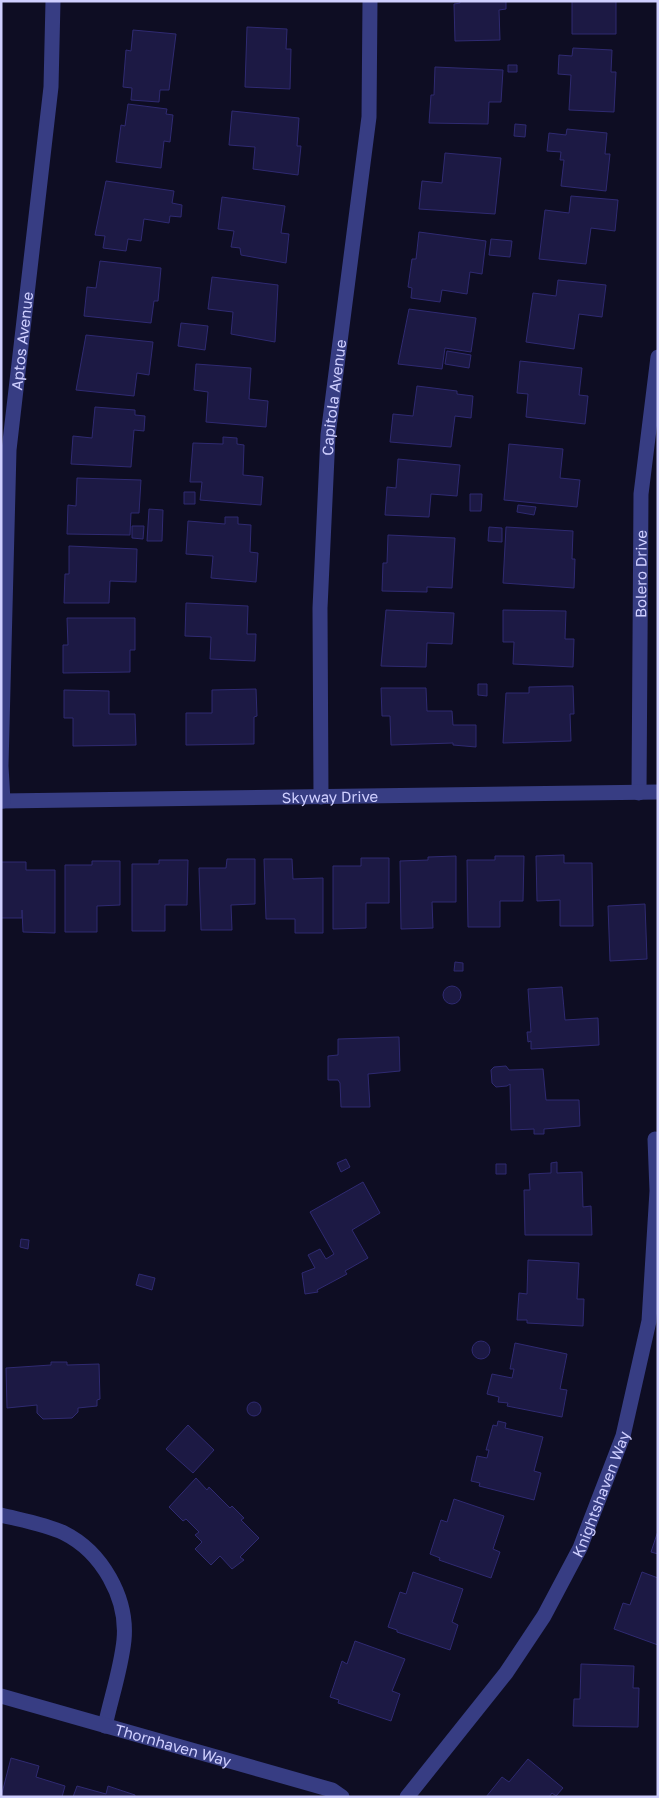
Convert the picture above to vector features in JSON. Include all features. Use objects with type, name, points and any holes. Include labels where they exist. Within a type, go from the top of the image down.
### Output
[{"type":"street","name":"Aptos Avenue","points":[[2,802],[1,766],[9,450],[51,87],[53,1]]},
{"type":"street","name":"Capitola Avenue","points":[[321,797],[320,608],[328,435],[369,117],[370,1]]},
{"type":"street","name":"Bolero Drive","points":[[639,793],[641,494],[658,357]]},
{"type":"street","name":"Skyway Drive","points":[[2,802],[658,792]]},
{"type":"street","name":"Knightshaven Way","points":[[407,1797],[506,1673],[544,1616],[580,1548],[619,1445],[649,1321],[656,1191],[655,1139]]},
{"type":"street","points":[[1,1514],[64,1533],[92,1554],[110,1577],[122,1608],[124,1640],[105,1726]]},
{"type":"street","name":"Thornhaven Way","points":[[1,1696],[332,1790],[342,1797]]},
{"type":"building","points":[[460,1],[506,1],[506,9],[499,10],[500,40],[455,41],[454,4],[460,3]]},
{"type":"building","points":[[572,1],[616,1],[616,34],[572,34]]},
{"type":"building","points":[[247,27],[287,29],[286,49],[291,49],[290,89],[245,87]]},
{"type":"building","points":[[133,30],[176,34],[169,90],[160,90],[159,102],[131,100],[132,88],[123,87],[126,50],[131,51]]},
{"type":"building","points":[[573,48],[612,50],[611,72],[616,72],[614,112],[569,110],[571,75],[558,74],[559,55],[572,56]]},
{"type":"building","points":[[508,65],[517,65],[517,72],[508,72]]},
{"type":"building","points":[[435,67],[503,70],[501,102],[489,102],[488,124],[429,123],[431,95],[434,95]]},
{"type":"building","points":[[128,104],[167,109],[166,114],[173,115],[170,142],[164,141],[161,168],[116,162],[121,125],[125,126]]},
{"type":"building","points":[[232,111],[299,118],[297,146],[301,146],[298,175],[253,169],[255,147],[229,145]]},
{"type":"building","points":[[515,124],[526,125],[525,137],[514,136]]},
{"type":"building","points":[[567,129],[607,133],[605,154],[610,154],[606,191],[561,186],[564,160],[560,160],[561,152],[547,151],[549,133],[566,135]]},
{"type":"building","points":[[445,153],[501,158],[495,214],[419,209],[422,181],[442,183]]},
{"type":"building","points":[[106,181],[174,191],[172,203],[182,205],[181,217],[170,216],[169,223],[144,219],[141,241],[128,239],[126,251],[103,248],[105,236],[95,235]]},
{"type":"building","points":[[571,196],[618,200],[615,231],[591,228],[586,264],[539,259],[545,210],[569,213]]},
{"type":"building","points":[[222,197],[285,206],[281,233],[289,234],[286,263],[241,255],[240,248],[231,247],[234,231],[218,229]]},
{"type":"building","points":[[419,232],[486,241],[482,274],[470,272],[467,294],[442,290],[440,302],[411,298],[412,288],[408,287],[412,259],[416,259]]},
{"type":"building","points":[[491,239],[512,241],[510,257],[489,255]]},
{"type":"building","points":[[100,261],[161,268],[158,301],[154,301],[151,323],[84,316],[87,287],[96,288]]},
{"type":"building","points":[[212,277],[278,285],[275,342],[231,334],[233,312],[208,309]]},
{"type":"building","points":[[558,280],[606,285],[602,317],[579,314],[574,349],[526,342],[533,293],[556,296]]},
{"type":"building","points":[[409,309],[476,318],[471,352],[445,348],[442,369],[398,364]]},
{"type":"building","points":[[181,323],[208,326],[205,350],[178,346]]},
{"type":"building","points":[[86,335],[153,342],[149,375],[137,373],[134,396],[76,390]]},
{"type":"building","points":[[447,351],[471,355],[469,368],[445,364]]},
{"type":"building","points":[[520,361],[582,368],[579,395],[588,396],[585,424],[526,417],[528,394],[517,393]]},
{"type":"building","points":[[196,364],[251,368],[249,399],[268,401],[266,427],[206,422],[208,392],[194,390]]},
{"type":"building","points":[[417,386],[457,391],[457,394],[473,396],[471,418],[455,416],[451,447],[390,442],[393,414],[413,416]]},
{"type":"building","points":[[95,407],[135,410],[135,415],[145,416],[144,431],[134,430],[131,467],[71,464],[73,436],[92,438]]},
{"type":"building","points":[[223,437],[237,438],[237,444],[244,445],[243,475],[263,477],[261,505],[200,500],[202,482],[190,482],[193,443],[223,444]]},
{"type":"building","points":[[509,444],[563,449],[560,478],[580,480],[577,507],[504,500]]},
{"type":"building","points":[[398,459],[460,465],[457,496],[431,494],[429,517],[385,515],[387,487],[396,488]]},
{"type":"building","points":[[77,478],[141,480],[139,513],[131,513],[130,535],[67,534],[68,505],[76,506]]},
{"type":"building","points":[[184,492],[195,492],[195,504],[184,504]]},
{"type":"building","points":[[470,494],[482,494],[481,511],[470,511]]},
{"type":"building","points":[[518,505],[536,507],[534,515],[517,512]]},
{"type":"building","points":[[149,509],[163,510],[162,541],[147,541]]},
{"type":"building","points":[[225,517],[238,517],[238,524],[251,525],[250,552],[258,553],[256,582],[211,578],[213,556],[186,554],[188,521],[225,524]]},
{"type":"building","points":[[132,526],[144,526],[143,539],[132,538]]},
{"type":"building","points":[[489,527],[502,528],[502,542],[488,541]]},
{"type":"building","points":[[506,527],[573,531],[572,559],[575,559],[574,588],[503,583]]},
{"type":"building","points":[[388,535],[455,538],[452,588],[427,587],[427,592],[382,591],[383,563],[387,563]]},
{"type":"building","points":[[69,546],[137,549],[136,582],[110,581],[109,603],[64,603],[65,574],[69,574]]},
{"type":"building","points":[[186,603],[248,606],[247,634],[256,634],[255,661],[210,659],[211,637],[185,636]]},
{"type":"building","points":[[386,610],[454,613],[452,644],[427,643],[426,667],[381,666]]},
{"type":"building","points":[[503,610],[566,611],[565,639],[574,639],[573,667],[513,664],[514,642],[503,642]]},
{"type":"building","points":[[67,618],[135,618],[135,650],[130,650],[130,672],[63,673],[63,645],[68,645]]},
{"type":"building","points":[[478,684],[487,684],[487,696],[478,695]]},
{"type":"building","points":[[573,686],[574,714],[570,714],[571,741],[503,743],[506,693],[529,693],[529,687]]},
{"type":"building","points":[[381,688],[426,688],[427,711],[452,711],[453,725],[476,725],[476,747],[453,745],[453,743],[391,745],[390,716],[382,716]]},
{"type":"building","points":[[256,689],[257,716],[254,717],[254,744],[186,745],[186,713],[212,713],[212,690]]},
{"type":"building","points":[[64,690],[109,691],[109,714],[135,714],[136,745],[73,746],[73,718],[64,718]]},
{"type":"building","points":[[564,855],[564,863],[592,863],[593,926],[560,926],[560,900],[537,901],[536,856]]},
{"type":"building","points":[[456,856],[456,902],[432,902],[433,928],[401,929],[400,861]]},
{"type":"building","points":[[495,856],[524,856],[523,901],[500,901],[500,927],[468,927],[467,860],[495,860]]},
{"type":"building","points":[[361,858],[389,858],[389,903],[366,903],[366,928],[333,929],[333,866],[361,866]]},
{"type":"building","points":[[227,859],[255,859],[255,904],[231,905],[232,930],[201,930],[199,868],[226,868]]},
{"type":"building","points":[[264,859],[292,859],[293,879],[323,878],[323,933],[295,933],[295,919],[266,919]]},
{"type":"building","points":[[159,860],[188,860],[187,905],[165,905],[165,931],[132,931],[132,864],[159,864]]},
{"type":"building","points":[[92,861],[120,861],[120,905],[97,906],[97,932],[65,932],[65,865],[92,865]]},
{"type":"building","points":[[1,862],[26,862],[26,870],[55,870],[55,933],[23,932],[22,910],[22,918],[1,918]]},
{"type":"building","points":[[645,904],[647,959],[610,961],[608,906]]},
{"type":"building","points":[[455,962],[463,963],[463,971],[454,971]]},
{"type":"building","points":[[448,986],[456,986],[461,991],[459,1002],[448,1004],[443,999],[443,991]]},
{"type":"building","points":[[562,987],[565,1020],[598,1018],[599,1045],[531,1049],[531,1041],[528,1042],[527,1032],[531,1032],[528,989]]},
{"type":"building","points":[[399,1037],[400,1071],[368,1074],[370,1107],[341,1107],[340,1083],[338,1080],[328,1080],[328,1056],[338,1055],[338,1039]]},
{"type":"building","points":[[506,1066],[509,1070],[543,1069],[546,1100],[579,1100],[580,1126],[544,1129],[544,1134],[534,1134],[534,1129],[511,1130],[510,1084],[496,1087],[492,1083],[491,1070],[494,1067]]},
{"type":"building","points":[[346,1159],[350,1167],[341,1172],[337,1163]]},
{"type":"building","points":[[557,1162],[557,1173],[582,1172],[583,1207],[591,1206],[592,1235],[525,1235],[524,1190],[530,1190],[529,1174],[551,1173],[551,1163]]},
{"type":"building","points":[[496,1164],[506,1164],[506,1174],[496,1174]]},
{"type":"building","points":[[363,1182],[380,1213],[352,1230],[368,1258],[345,1271],[347,1274],[317,1290],[318,1292],[305,1294],[302,1273],[315,1268],[308,1255],[320,1249],[326,1259],[334,1254],[310,1212]]},
{"type":"building","points":[[21,1239],[29,1240],[28,1249],[20,1247]]},
{"type":"building","points":[[528,1260],[579,1263],[577,1299],[584,1299],[583,1326],[527,1323],[527,1320],[517,1320],[519,1293],[527,1294]]},
{"type":"building","points":[[139,1274],[155,1278],[152,1290],[136,1285]]},
{"type":"building","points":[[477,1341],[485,1341],[490,1346],[488,1357],[477,1359],[472,1354],[472,1346]]},
{"type":"building","points":[[515,1343],[567,1354],[560,1389],[567,1390],[562,1417],[507,1406],[508,1403],[498,1402],[499,1397],[487,1394],[492,1374],[512,1378],[514,1369],[510,1369]]},
{"type":"building","points":[[51,1362],[67,1362],[67,1365],[99,1364],[100,1399],[97,1400],[97,1406],[78,1408],[78,1412],[72,1418],[43,1419],[37,1413],[37,1405],[7,1408],[6,1368],[51,1365]]},
{"type":"building","points":[[254,1402],[259,1404],[261,1409],[259,1414],[254,1416],[249,1414],[247,1409],[249,1404]]},
{"type":"building","points":[[498,1421],[506,1423],[505,1428],[543,1437],[534,1471],[541,1473],[534,1500],[479,1486],[480,1483],[471,1481],[477,1456],[487,1458],[489,1450],[486,1450],[493,1425],[497,1426]]},
{"type":"building","points":[[188,1425],[214,1450],[193,1473],[166,1449]]},
{"type":"building","points":[[196,1478],[207,1490],[209,1487],[230,1508],[232,1506],[244,1518],[241,1520],[259,1538],[240,1557],[244,1560],[232,1569],[220,1556],[211,1565],[195,1549],[202,1542],[195,1535],[199,1532],[186,1519],[183,1521],[169,1507]]},
{"type":"building","points":[[454,1499],[504,1516],[493,1549],[500,1552],[491,1578],[439,1560],[440,1558],[430,1554],[441,1520],[447,1522]]},
{"type":"building","points":[[658,1531],[658,1554],[651,1552]]},
{"type":"building","points":[[413,1572],[463,1589],[452,1622],[458,1625],[450,1650],[397,1632],[397,1630],[388,1627],[400,1592],[406,1594]]},
{"type":"building","points":[[642,1572],[658,1578],[658,1645],[614,1629],[623,1603],[630,1605]]},
{"type":"building","points":[[355,1641],[405,1659],[392,1691],[400,1694],[391,1721],[338,1703],[339,1700],[330,1697],[342,1661],[347,1664]]},
{"type":"building","points":[[581,1664],[634,1666],[633,1688],[639,1688],[638,1727],[573,1726],[574,1699],[580,1699]]},
{"type":"building","points":[[11,1758],[39,1766],[36,1777],[65,1786],[62,1797],[1,1797]]},
{"type":"building","points":[[528,1759],[563,1788],[556,1796],[552,1793],[549,1797],[486,1797],[502,1777],[509,1782]]},
{"type":"building","points":[[77,1786],[106,1794],[108,1786],[135,1795],[135,1797],[73,1797]]}]
